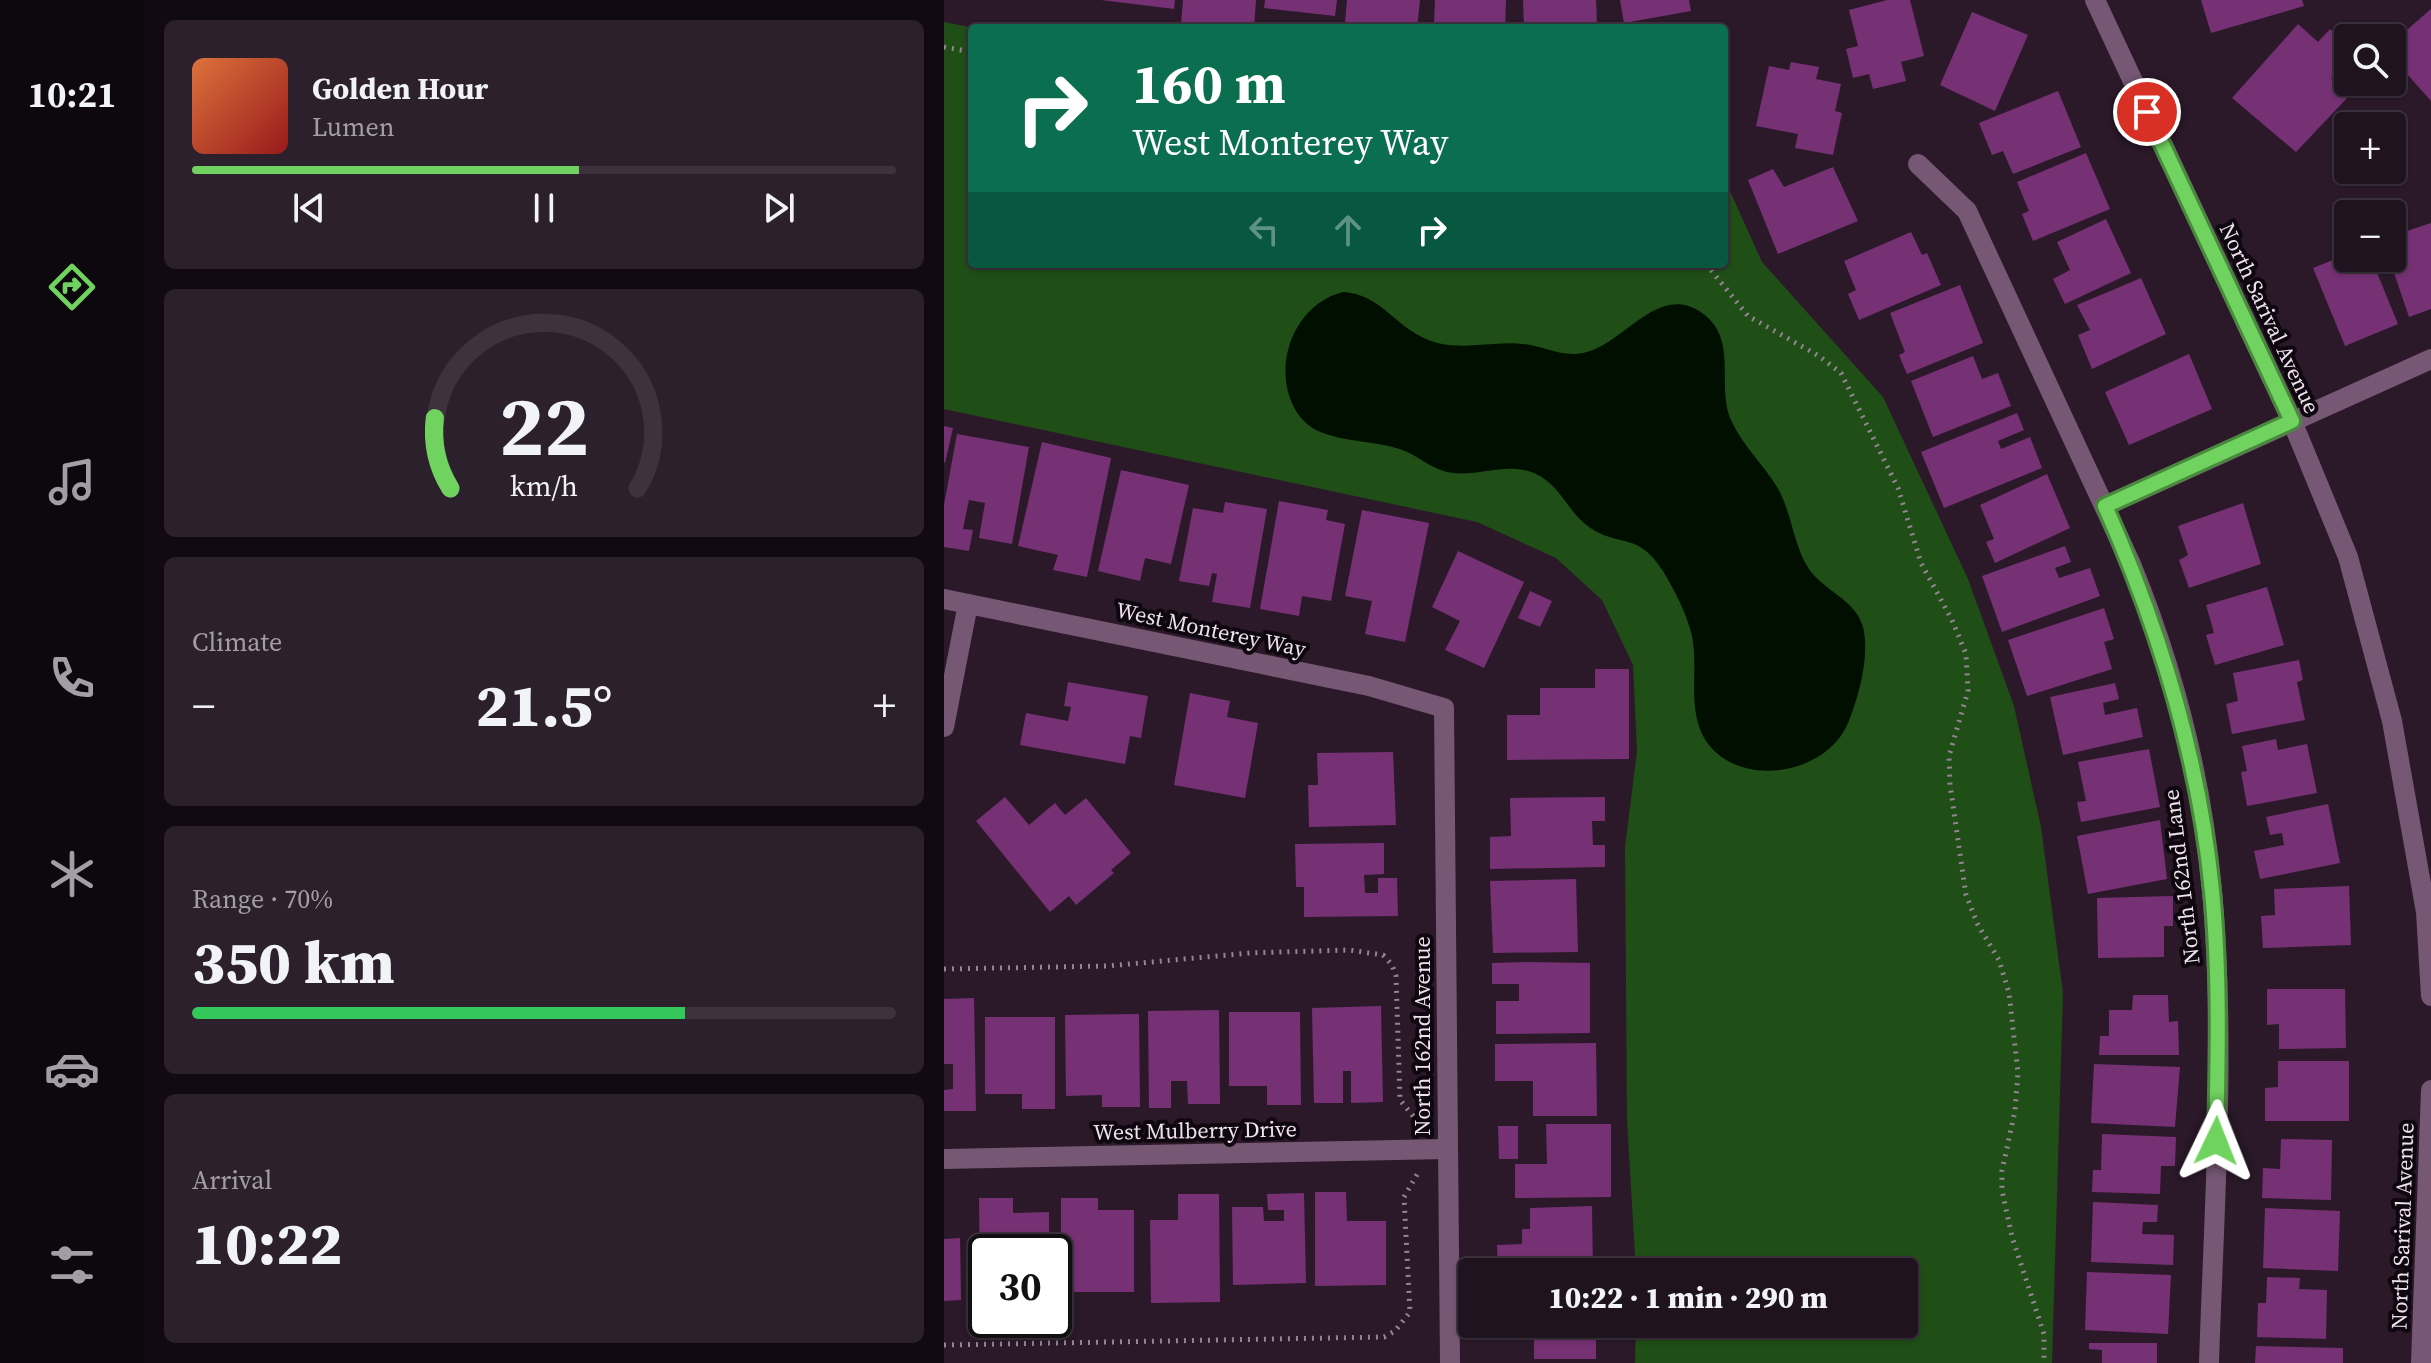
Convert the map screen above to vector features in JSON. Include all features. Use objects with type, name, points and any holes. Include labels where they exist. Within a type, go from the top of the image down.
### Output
[{"type":"street","name":"North Sarival Avenue","points":[[2095,0],[2292,421],[2348,557],[2392,721],[2426,912],[2431,996]]},
{"type":"street","name":"North 162nd Lane","points":[[1918,164],[1967,211],[2105,506],[2147,605],[2182,720],[2212,889],[2219,1045],[2209,1363]]},
{"type":"street","points":[[2105,506],[2431,359]]},
{"type":"street","name":"West Monterey Way","points":[[944,599],[1369,686],[1444,708]]},
{"type":"street","points":[[944,727],[968,604]]},
{"type":"street","name":"North 162nd Avenue","points":[[1444,708],[1450,1363]]},
{"type":"street","name":"North Sarival Avenue","points":[[2421,1363],[2431,1090]]},
{"type":"street","name":"West Mulberry Drive","points":[[944,1159],[1447,1149]]},
{"type":"path","points":[[944,47],[968,51]]},
{"type":"path","points":[[1709,268],[1748,316],[1819,356],[1841,373],[1898,488],[1921,563],[1952,620],[1966,654],[1968,691],[1949,756],[1950,785],[1966,895],[1978,925],[1999,960],[2009,993],[2017,1091],[2003,1162],[2002,1190],[2012,1237],[2044,1334],[2044,1363]]},
{"type":"green space","points":[[944,22],[968,27],[968,268],[1728,268],[1728,187],[1762,262],[1883,397],[1968,579],[2014,706],[2041,827],[2063,993],[2052,1363],[1635,1363],[1636,1338],[1918,1338],[1918,1258],[1635,1258],[1627,1120],[1625,847],[1637,751],[1633,665],[1602,600],[1556,558],[1477,522],[944,409]]},
{"type":"shaded area","points":[[1343,292],[1367,298],[1415,333],[1438,343],[1462,346],[1523,344],[1569,354],[1592,350],[1653,311],[1669,305],[1685,305],[1702,313],[1720,336],[1731,420],[1777,487],[1799,550],[1809,569],[1854,610],[1863,627],[1865,650],[1859,688],[1848,723],[1837,741],[1821,755],[1802,765],[1781,770],[1739,766],[1720,756],[1700,729],[1696,716],[1692,636],[1680,603],[1663,571],[1654,558],[1637,545],[1589,527],[1554,487],[1540,476],[1519,469],[1446,472],[1405,451],[1328,435],[1304,421],[1290,397],[1286,378],[1286,359],[1291,341],[1299,324],[1311,310]]},
{"type":"building","points":[[1101,0],[1175,0],[1174,9]]},
{"type":"building","points":[[1183,0],[1256,0],[1254,24],[1181,24]]},
{"type":"building","points":[[1265,0],[1337,0],[1335,16],[1264,8]]},
{"type":"building","points":[[1347,0],[1420,0],[1417,24],[1345,23]]},
{"type":"building","points":[[1435,0],[1506,0],[1505,24],[1434,23]]},
{"type":"building","points":[[1523,0],[1596,0],[1597,24],[1524,24]]},
{"type":"building","points":[[1620,0],[1689,0],[1691,11],[1624,23]]},
{"type":"building","points":[[1887,0],[1910,0],[1924,56],[1901,62],[1906,81],[1873,89],[1869,74],[1853,78],[1846,49],[1858,46],[1849,10]]},
{"type":"building","points":[[2201,0],[2302,0],[2304,6],[2211,33]]},
{"type":"building","points":[[2431,9],[2431,101],[2406,73],[2406,31]]},
{"type":"building","points":[[1972,12],[2028,35],[1995,111],[1940,85]]},
{"type":"building","points":[[2298,24],[2318,42],[2330,29],[2334,33],[2334,74],[2331,78],[2334,81],[2334,96],[2349,96],[2296,152],[2232,98]]},
{"type":"building","points":[[1791,62],[1819,67],[1816,79],[1841,84],[1835,111],[1842,113],[1833,155],[1795,148],[1798,134],[1756,126],[1769,66],[1789,70]]},
{"type":"building","points":[[2058,91],[2081,147],[2013,174],[2003,151],[1992,155],[1979,123]]},
{"type":"building","points":[[2086,153],[2110,209],[2033,241],[2022,214],[2029,211],[2017,182]]},
{"type":"building","points":[[1833,167],[1858,221],[1778,254],[1748,180],[1773,169],[1784,187]]},
{"type":"building","points":[[2106,219],[2131,273],[2065,304],[2053,279],[2070,270],[2057,242]]},
{"type":"building","points":[[2431,223],[2431,309],[2409,317],[2394,272],[2406,272],[2406,231]]},
{"type":"building","points":[[1911,232],[1922,255],[1927,253],[1941,285],[1859,320],[1848,294],[1856,290],[1844,261]]},
{"type":"building","points":[[2334,260],[2334,272],[2377,272],[2398,324],[2345,346],[2313,268]]},
{"type":"building","points":[[2141,278],[2166,334],[2092,369],[2078,335],[2090,330],[2077,305]]},
{"type":"building","points":[[1960,285],[1983,343],[1907,374],[1899,355],[1905,352],[1890,313]]},
{"type":"building","points":[[2189,354],[2212,409],[2129,445],[2105,392]]},
{"type":"building","points":[[1973,356],[1982,379],[1998,373],[2011,406],[1933,437],[1911,381]]},
{"type":"building","points":[[2017,413],[2024,430],[1998,441],[2001,449],[2030,437],[2042,468],[1944,508],[1921,452]]},
{"type":"building","points":[[944,426],[953,428],[945,463],[944,462]]},
{"type":"building","points":[[957,434],[1029,447],[1012,544],[979,538],[985,503],[969,500],[963,529],[973,530],[969,551],[944,547],[944,505]]},
{"type":"building","points":[[1042,442],[1111,458],[1087,577],[1053,570],[1058,555],[1018,546]]},
{"type":"building","points":[[1121,470],[1189,485],[1171,564],[1145,558],[1140,581],[1098,571]]},
{"type":"building","points":[[2047,474],[2070,528],[1995,563],[1986,542],[1994,539],[1980,505]]},
{"type":"building","points":[[1279,501],[1328,510],[1326,520],[1345,524],[1331,601],[1302,596],[1299,616],[1260,609]]},
{"type":"building","points":[[1225,502],[1267,509],[1250,608],[1212,602],[1217,574],[1212,573],[1209,586],[1179,581],[1193,508],[1223,513]]},
{"type":"building","points":[[2243,503],[2261,564],[2189,588],[2179,560],[2188,555],[2178,526]]},
{"type":"building","points":[[1362,510],[1429,523],[1405,642],[1365,634],[1372,601],[1345,596]]},
{"type":"building","points":[[2065,546],[2071,562],[2055,568],[2059,578],[2090,568],[2100,596],[2002,632],[1982,576]]},
{"type":"building","points":[[1458,551],[1524,582],[1484,668],[1445,650],[1460,621],[1432,607]]},
{"type":"building","points":[[2267,587],[2284,645],[2215,665],[2206,635],[2214,633],[2206,605]]},
{"type":"building","points":[[1530,591],[1552,601],[1540,627],[1518,618]]},
{"type":"building","points":[[2104,608],[2114,639],[2104,642],[2112,669],[2027,696],[2008,640]]},
{"type":"building","points":[[2299,660],[2303,680],[2297,682],[2305,720],[2232,734],[2226,704],[2238,701],[2233,673]]},
{"type":"building","points":[[1595,669],[1629,669],[1629,759],[1507,760],[1507,715],[1540,715],[1540,688],[1595,688]]},
{"type":"building","points":[[1068,682],[1148,696],[1141,738],[1130,736],[1125,764],[1020,745],[1026,713],[1068,721],[1071,707],[1064,706]]},
{"type":"building","points":[[2115,683],[2119,699],[2103,703],[2105,715],[2137,708],[2143,737],[2063,755],[2050,697]]},
{"type":"building","points":[[1190,693],[1230,701],[1227,717],[1258,723],[1245,798],[1174,785]]},
{"type":"building","points":[[2276,739],[2278,750],[2307,744],[2317,793],[2247,806],[2241,772],[2247,771],[2242,746]]},
{"type":"building","points":[[2149,749],[2160,807],[2081,822],[2077,802],[2086,801],[2078,762]]},
{"type":"building","points":[[1393,752],[1396,825],[1309,827],[1308,785],[1318,785],[1317,753]]},
{"type":"building","points":[[1005,797],[1029,825],[1055,803],[1065,815],[1086,798],[1131,853],[1111,870],[1114,873],[1076,905],[1069,896],[1050,912],[976,821]]},
{"type":"building","points":[[1605,797],[1605,821],[1592,821],[1593,845],[1605,845],[1605,867],[1490,869],[1490,837],[1511,836],[1510,798]]},
{"type":"building","points":[[2328,804],[2340,863],[2260,879],[2254,851],[2284,845],[2282,833],[2270,835],[2266,817]]},
{"type":"building","points":[[2160,820],[2167,879],[2088,894],[2077,836]]},
{"type":"building","points":[[1384,843],[1384,874],[1364,875],[1365,893],[1378,893],[1378,878],[1397,878],[1398,916],[1304,917],[1304,887],[1296,887],[1295,844]]},
{"type":"building","points":[[1576,879],[1578,952],[1493,953],[1490,881]]},
{"type":"building","points":[[2349,886],[2351,945],[2263,948],[2261,916],[2275,915],[2274,889]]},
{"type":"building","points":[[2173,896],[2173,926],[2164,926],[2164,957],[2098,958],[2097,898]]},
{"type":"building","points":[[1492,963],[1590,963],[1590,1033],[1496,1034],[1496,1001],[1519,1001],[1519,984],[1492,984]]},
{"type":"building","points":[[2267,989],[2345,989],[2346,1048],[2279,1049],[2279,1024],[2267,1025]]},
{"type":"building","points":[[2133,995],[2168,995],[2169,1022],[2178,1021],[2179,1055],[2099,1055],[2100,1036],[2109,1036],[2109,1010],[2132,1010]]},
{"type":"building","points":[[974,998],[976,1111],[944,1111],[944,1090],[953,1089],[953,1064],[944,1064],[944,999]]},
{"type":"building","points":[[1381,1006],[1383,1102],[1351,1103],[1351,1071],[1343,1071],[1343,1103],[1314,1103],[1312,1008]]},
{"type":"building","points":[[1219,1010],[1220,1104],[1188,1104],[1187,1081],[1171,1081],[1171,1108],[1149,1108],[1148,1011]]},
{"type":"building","points":[[1229,1012],[1300,1012],[1301,1105],[1267,1105],[1267,1086],[1229,1086]]},
{"type":"building","points":[[1139,1014],[1140,1107],[1102,1107],[1102,1095],[1066,1096],[1065,1015]]},
{"type":"building","points":[[985,1017],[1055,1017],[1055,1109],[1022,1109],[1022,1094],[985,1094]]},
{"type":"building","points":[[1596,1043],[1597,1116],[1533,1116],[1533,1081],[1495,1081],[1495,1044]]},
{"type":"building","points":[[2278,1061],[2349,1061],[2349,1121],[2265,1121],[2265,1088],[2278,1087]]},
{"type":"building","points":[[2094,1064],[2180,1067],[2175,1127],[2091,1123]]},
{"type":"building","points":[[1546,1124],[1611,1124],[1611,1197],[1515,1198],[1515,1164],[1547,1164]]},
{"type":"building","points":[[1498,1126],[1518,1126],[1518,1159],[1499,1159]]},
{"type":"building","points":[[2102,1134],[2176,1137],[2175,1166],[2161,1166],[2160,1194],[2092,1192],[2093,1170],[2101,1170]]},
{"type":"building","points":[[2281,1139],[2332,1140],[2331,1200],[2262,1198],[2263,1168],[2280,1169]]},
{"type":"building","points":[[1315,1192],[1346,1192],[1347,1221],[1386,1221],[1386,1285],[1315,1286]]},
{"type":"building","points":[[1304,1193],[1306,1283],[1233,1285],[1232,1207],[1263,1207],[1264,1221],[1284,1221],[1284,1210],[1268,1210],[1267,1194]]},
{"type":"building","points":[[1178,1194],[1219,1194],[1220,1302],[1151,1303],[1150,1220],[1178,1220]]},
{"type":"building","points":[[979,1198],[1013,1198],[1013,1213],[1049,1212],[1049,1234],[979,1234]]},
{"type":"building","points":[[1061,1198],[1098,1198],[1098,1210],[1134,1210],[1134,1292],[1072,1292],[1072,1234],[1061,1234]]},
{"type":"building","points":[[2093,1202],[2158,1205],[2157,1222],[2143,1222],[2142,1234],[2174,1235],[2173,1265],[2091,1262]]},
{"type":"building","points":[[1592,1206],[1593,1258],[1497,1258],[1497,1245],[1522,1244],[1522,1229],[1530,1229],[1530,1208]]},
{"type":"building","points":[[2265,1208],[2340,1211],[2338,1271],[2263,1268]]},
{"type":"building","points":[[960,1238],[961,1300],[944,1301],[944,1239]]},
{"type":"building","points":[[2087,1272],[2171,1275],[2168,1334],[2085,1330]]},
{"type":"building","points":[[2267,1277],[2300,1278],[2299,1289],[2327,1290],[2326,1339],[2257,1337],[2258,1303],[2266,1303]]},
{"type":"building","points":[[1534,1338],[1596,1338],[1596,1359],[1534,1359]]},
{"type":"building","points":[[2089,1343],[2157,1343],[2157,1363],[2102,1363],[2102,1350],[2089,1349]]},
{"type":"building","points":[[2256,1346],[2343,1348],[2343,1363],[2255,1363]]},
{"type":"route","points":[[2147,112],[2292,421],[2105,506],[2147,605],[2182,720],[2203,825],[2216,945],[2219,1045],[2216,1141]]}]
